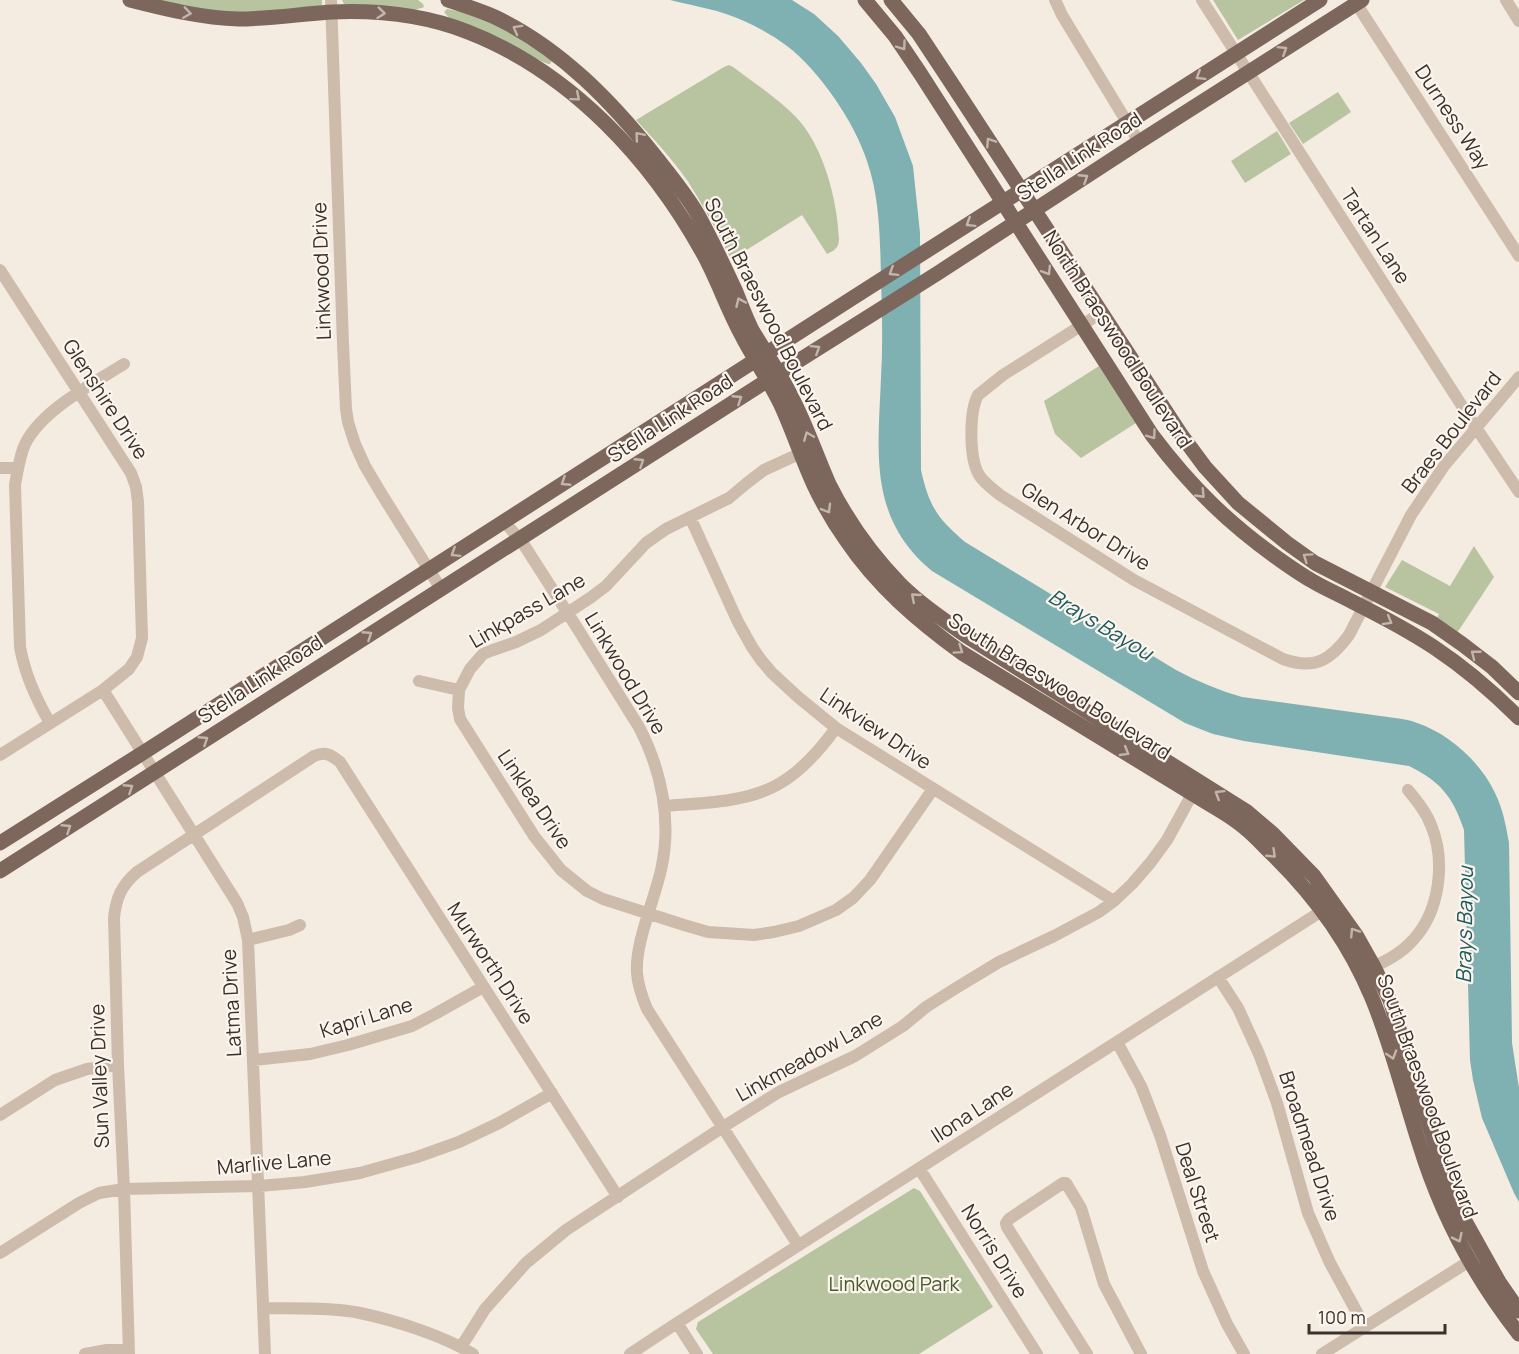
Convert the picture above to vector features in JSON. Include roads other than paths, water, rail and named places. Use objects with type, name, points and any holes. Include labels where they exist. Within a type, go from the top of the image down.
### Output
[{"type":"main road","name":"South Braeswood Boulevard","points":[[130,0],[180,12],[236,19],[283,17],[330,6],[434,21],[464,30],[508,50],[554,79],[603,121],[636,156],[659,173]]},
{"type":"main road","points":[[434,21],[440,0]]},
{"type":"main road","name":"South Braeswood Boulevard","points":[[448,0],[499,19],[528,36],[565,62],[595,88],[631,127],[687,225],[724,280],[752,328],[762,357],[799,413],[831,486],[853,524],[872,552],[900,584],[933,613],[1196,787],[1246,828],[1329,907],[1367,970],[1428,1170],[1446,1215],[1519,1311]]},
{"type":"main road","name":"North Braeswood Boulevard","points":[[865,0],[895,36],[920,73],[1152,435],[1194,488],[1247,536],[1313,582],[1434,647],[1498,697],[1519,718]]},
{"type":"main road","name":"North Braeswood Boulevard","points":[[891,0],[938,62],[1205,468],[1238,503],[1287,543],[1315,563],[1432,623],[1492,667],[1519,693]]},
{"type":"main road","name":"Stella Link Road","points":[[0,843],[1320,0]]},
{"type":"main road","name":"Stella Link Road","points":[[0,871],[773,376],[938,273],[1357,1]]},
{"type":"main road","points":[[554,79],[565,62]]},
{"type":"main road","points":[[920,73],[938,62]]},
{"type":"main road","name":"South Braeswood Boulevard","points":[[773,376],[818,493],[847,542],[882,585],[928,628],[962,653],[1196,787]]},
{"type":"main road","points":[[585,470],[598,489]]},
{"type":"main road","points":[[1232,523],[1238,503]]},
{"type":"main road","points":[[304,676],[344,640],[346,632],[341,625]]},
{"type":"main road","points":[[30,824],[43,843]]},
{"type":"main road","name":"South Braeswood Boulevard","points":[[1476,1257],[1497,1305],[1519,1334]]},
{"type":"street","points":[[1055,0],[1139,142]]},
{"type":"street","name":"Tartan Lane","points":[[1202,0],[1519,492]]},
{"type":"street","points":[[1506,0],[1519,21]]},
{"type":"street","name":"Durness Way","points":[[1357,1],[1519,256]]},
{"type":"street","name":"Linkwood Drive","points":[[330,6],[348,422],[365,466],[441,589]]},
{"type":"street","name":"Glenshire Drive","points":[[0,270],[131,472],[138,502],[142,638],[137,657],[129,669],[103,690],[0,755]]},
{"type":"street","name":"Glen Arbor Drive","points":[[1101,313],[1004,375],[975,399],[973,454],[975,467],[983,481],[1000,495],[1134,580],[1296,663],[1315,663],[1332,656],[1349,635],[1364,608]]},
{"type":"street","points":[[50,723],[29,681],[20,647],[15,486],[18,468],[23,447],[37,426],[56,408],[124,364]]},
{"type":"street","name":"Braes Boulevard","points":[[1364,608],[1410,515],[1444,466],[1519,377]]},
{"type":"street","name":"Linkpass Lane","points":[[459,690],[470,669],[483,654],[529,637],[568,613],[606,586],[646,543],[666,529],[729,498],[764,470],[801,453]]},
{"type":"street","points":[[0,468],[18,468]]},
{"type":"street","name":"Linkview Drive","points":[[690,518],[738,622],[752,646],[772,673],[798,697],[836,728],[1114,901]]},
{"type":"street","name":"Linkwood Drive","points":[[504,521],[519,539],[568,613],[639,727],[657,771],[664,806],[664,854],[637,954],[640,993],[654,1022],[798,1245]]},
{"type":"street","points":[[419,681],[459,690]]},
{"type":"street","name":"Latma Drive","points":[[103,690],[237,903],[243,917],[248,940],[265,1354]]},
{"type":"street","name":"Linklea Drive","points":[[459,690],[458,708],[465,728],[534,836],[561,870],[587,891],[614,903],[708,932],[754,935],[791,928],[836,910],[853,898],[870,880],[933,789]]},
{"type":"street","points":[[664,806],[712,802],[771,788],[798,770],[824,745],[836,728]]},
{"type":"street","name":"Sun Valley Drive","points":[[129,1352],[118,1065],[114,918],[116,903],[129,880],[137,872],[314,756],[328,753]]},
{"type":"street","name":"Murworth Drive","points":[[328,753],[340,762],[618,1197]]},
{"type":"street","name":"Linkmeadow Lane","points":[[461,1347],[485,1309],[526,1263],[566,1230],[778,1092],[855,1056],[999,962],[1090,917],[1114,901],[1132,884],[1167,840],[1196,787]]},
{"type":"street","points":[[1367,970],[1401,951],[1413,941],[1425,923],[1436,892],[1438,856],[1435,838],[1425,814],[1408,790]]},
{"type":"street","name":"Ilona Lane","points":[[630,1354],[1329,907]]},
{"type":"street","points":[[248,940],[300,925]]},
{"type":"street","name":"Broadmead Drive","points":[[1218,977],[1238,1008],[1259,1054],[1277,1103],[1308,1213],[1330,1263],[1365,1327]]},
{"type":"street","name":"Kapri Lane","points":[[254,1060],[310,1054],[412,1026],[483,987]]},
{"type":"street","name":"Deal Street","points":[[1117,1042],[1142,1086],[1203,1271],[1227,1324],[1244,1354]]},
{"type":"street","points":[[0,1115],[56,1080],[87,1069],[118,1065]]},
{"type":"street","name":"Marlive Lane","points":[[0,1253],[79,1203],[99,1193],[124,1190],[258,1186],[305,1182],[360,1173],[459,1142],[499,1123],[552,1093]]},
{"type":"street","name":"Norris Drive","points":[[919,1168],[1037,1354]]},
{"type":"street","points":[[1087,1354],[1006,1223],[1063,1183],[1068,1184],[1081,1208],[1104,1284],[1141,1354]]},
{"type":"street","points":[[1322,1354],[1476,1257]]},
{"type":"street","points":[[263,1308],[359,1313],[409,1326],[473,1354]]},
{"type":"street","points":[[677,1323],[697,1354]]},
{"type":"street","points":[[85,1354],[107,1350],[129,1352]]},
{"type":"water","points":[[670,0],[792,0],[814,14],[838,36],[876,84],[895,117],[913,166],[920,233],[921,470],[931,502],[941,518],[955,533],[965,542],[1176,670],[1200,682],[1242,697],[1412,721],[1441,734],[1463,751],[1482,771],[1500,805],[1509,843],[1512,1043],[1519,1088],[1519,1202],[1482,1118],[1473,1080],[1470,1060],[1464,830],[1450,799],[1430,778],[1409,766],[1244,741],[1213,734],[1185,723],[932,571],[911,551],[897,529],[887,506],[881,483],[879,458],[882,341],[880,234],[875,189],[861,146],[845,114],[823,83],[787,46],[766,32],[735,17]]},
{"type":"water label","name":"Brays Bayou","points":[[1101,624]]},
{"type":"water label","name":"Brays Bayou","points":[[1464,925]]},
{"type":"park label","name":"Linkwood Park","points":[[894,1283]]}]
